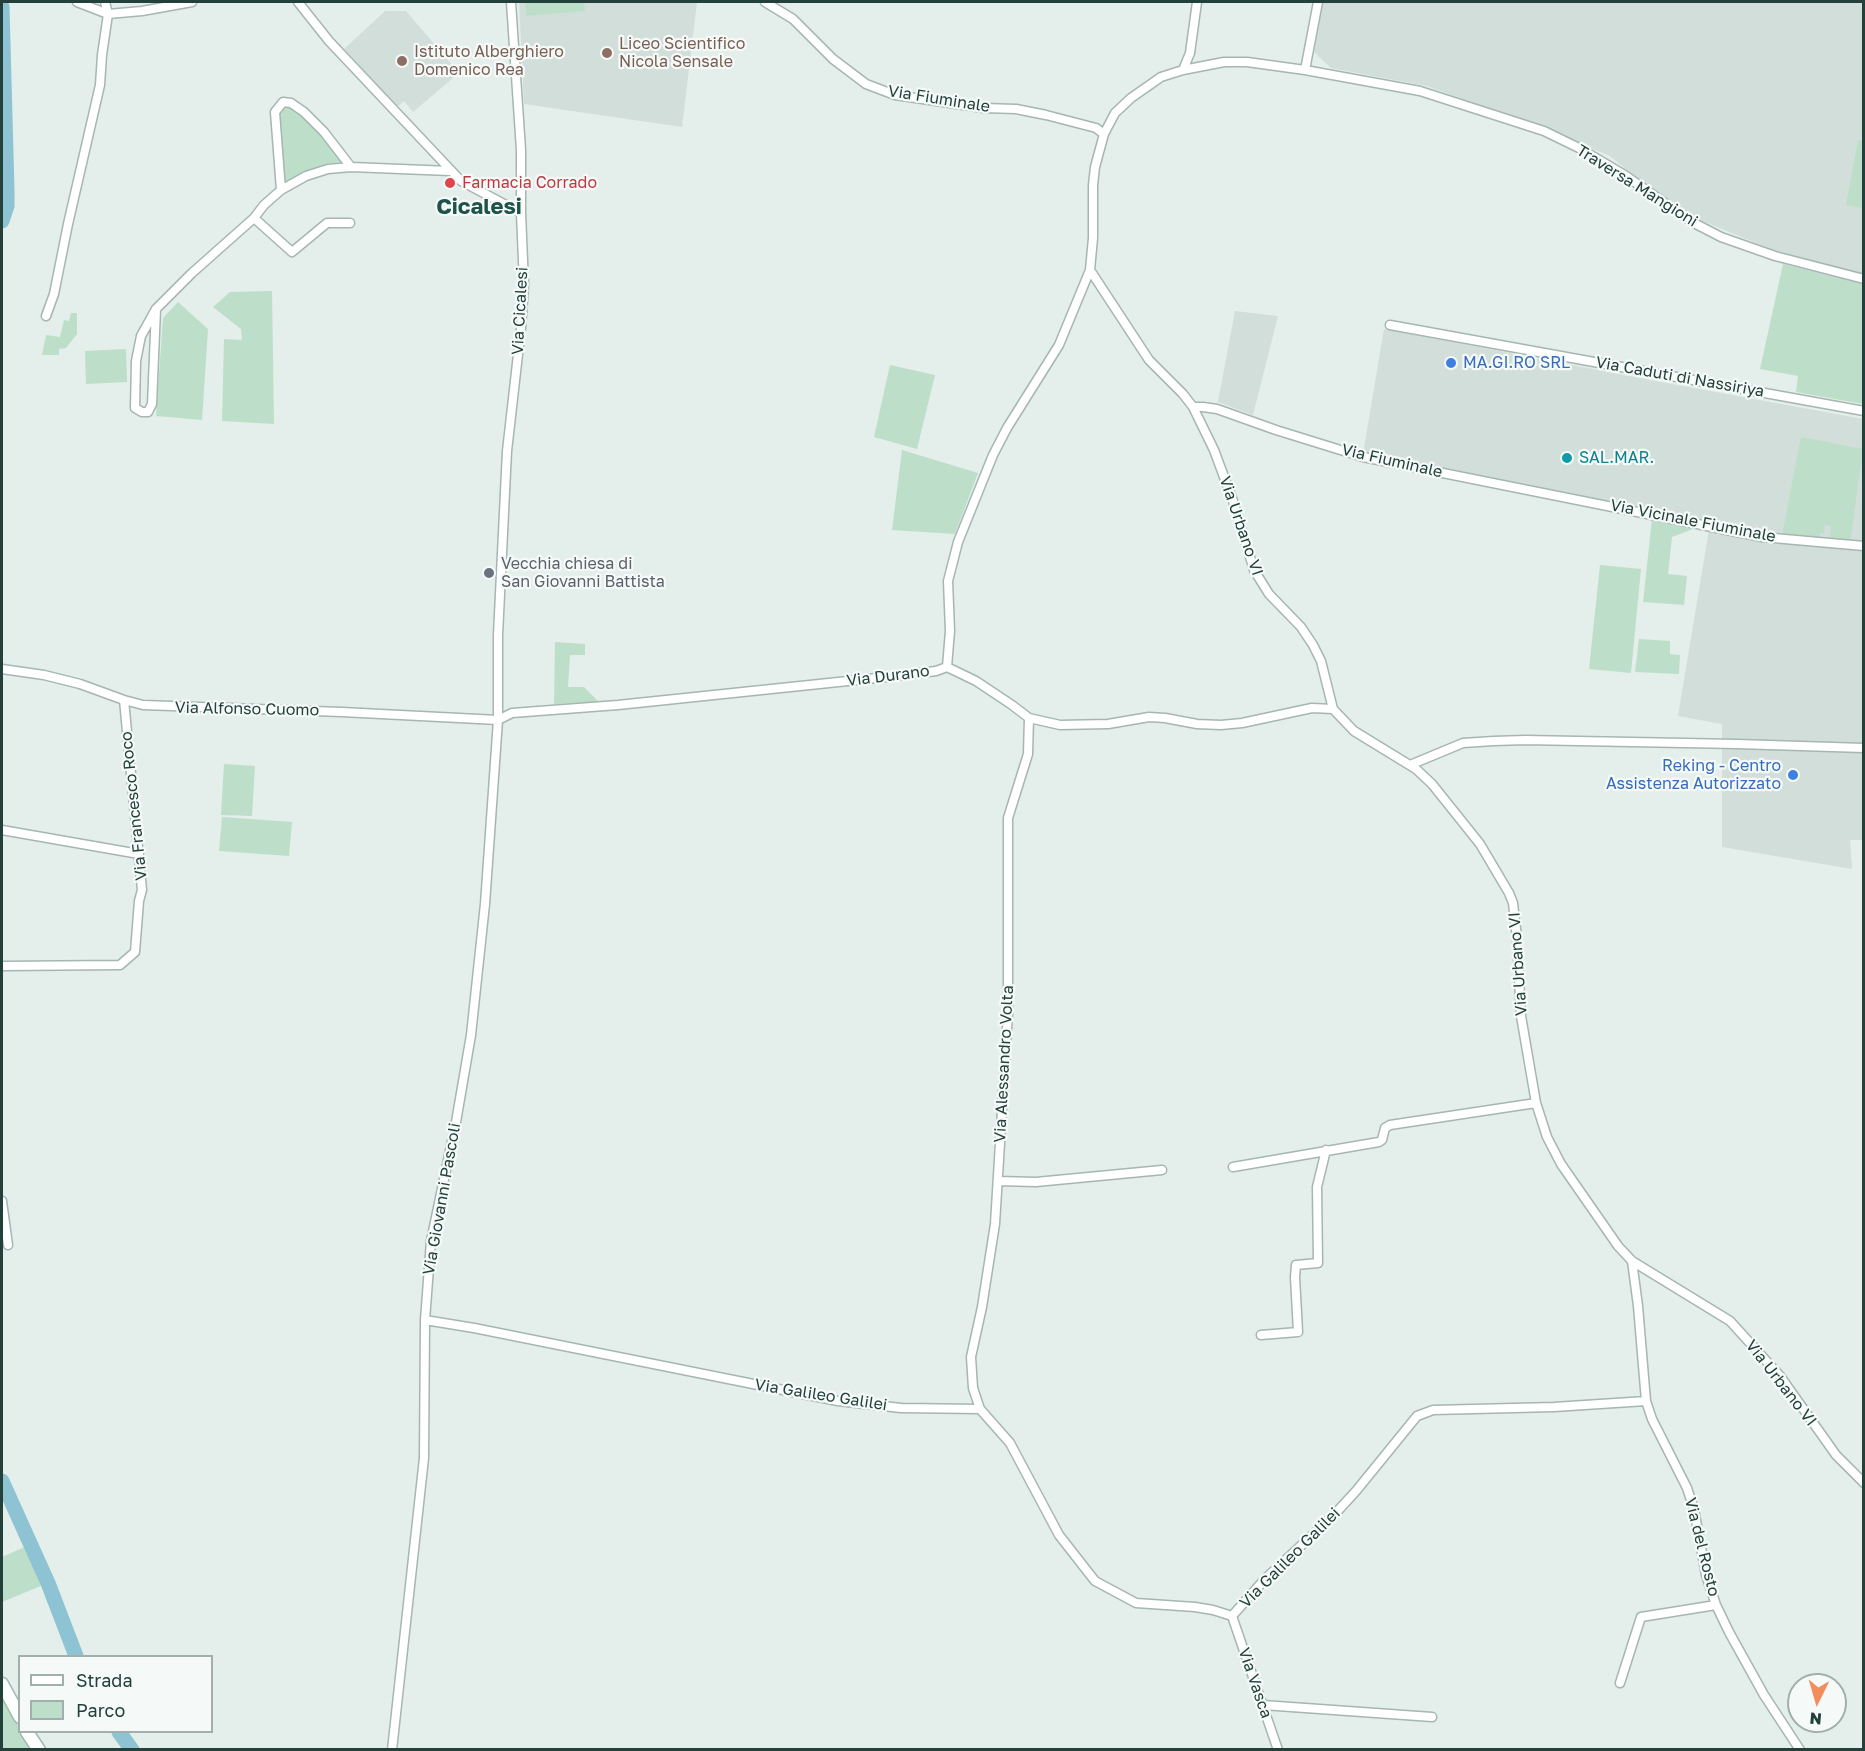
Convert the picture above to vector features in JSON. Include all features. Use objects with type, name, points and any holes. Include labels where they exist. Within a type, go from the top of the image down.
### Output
[{"type":"main road","points":[[2,1683],[18,1713]]},
{"type":"main road","points":[[28,1733],[39,1749]]},
{"type":"street","points":[[77,2],[108,14],[142,11],[192,2]]},
{"type":"street","points":[[46,316],[54,294],[100,85],[108,14],[105,2]]},
{"type":"street","points":[[298,2],[329,41],[450,171],[473,189],[521,213]]},
{"type":"street","name":"Via Cicalesi","points":[[498,720],[498,635],[507,451],[524,285],[521,150],[512,2]]},
{"type":"street","name":"Via Fiuminale","points":[[765,2],[793,20],[851,74],[876,88],[911,98],[984,108],[1016,109],[1046,115],[1096,128],[1104,134]]},
{"type":"street","points":[[947,667],[950,631],[948,581],[958,542],[993,455],[1007,428],[1059,345],[1090,270],[1093,238],[1093,185],[1095,167],[1104,134],[1115,113],[1131,98],[1161,77],[1183,70],[1190,53],[1197,2]]},
{"type":"street","points":[[1305,70],[1318,2]]},
{"type":"street","name":"Traversa Mangioni","points":[[1183,70],[1224,62],[1247,62],[1420,91],[1545,131],[1626,176],[1692,222],[1721,237],[1775,256],[1863,279]]},
{"type":"street","points":[[281,190],[275,112],[283,102],[291,103],[304,112],[324,132],[351,166]]},
{"type":"street","points":[[156,309],[152,404],[148,412],[142,412],[135,408],[136,361],[141,336],[156,309],[281,190],[306,176],[328,169],[351,166],[450,171]]},
{"type":"street","points":[[254,218],[292,252],[327,223],[350,223]]},
{"type":"street","name":"Via Urbano VI","points":[[1090,270],[1149,360],[1193,407],[1214,450],[1233,501],[1254,570],[1269,594],[1301,627],[1313,645],[1321,661],[1333,709],[1354,731],[1410,765],[1432,784],[1480,844],[1509,893],[1513,903],[1521,1016],[1536,1103],[1547,1137],[1561,1164],[1618,1246],[1632,1261],[1730,1321],[1780,1376],[1836,1455],[1863,1483]]},
{"type":"street","name":"Via Caduti di Nassiriya","points":[[1390,325],[1863,411]]},
{"type":"street","name":"Via Fiuminale","points":[[1193,407],[1217,409],[1364,457],[1595,502]]},
{"type":"street","name":"Via Vicinale Fiuminale","points":[[1595,502],[1762,537],[1863,546]]},
{"type":"street","name":"Via Durano","points":[[498,720],[512,713],[618,705],[896,676],[936,671],[947,667],[976,681],[1029,718],[1060,725],[1108,724],[1149,717],[1221,725],[1242,723],[1312,708],[1333,709]]},
{"type":"street","name":"Via Alfonso Cuomo","points":[[2,669],[44,675],[80,684],[143,705],[498,720]]},
{"type":"street","name":"Via Francesco Roco","points":[[2,966],[120,965],[135,952],[142,890],[124,700]]},
{"type":"street","name":"Via Alessandro Volta","points":[[980,1409],[973,1388],[971,1357],[994,1234],[998,1181],[1008,1012],[1008,818],[1028,754],[1029,718]]},
{"type":"street","name":"Via Giovanni Pascoli","points":[[392,1749],[424,1458],[425,1320],[432,1241],[471,1035],[485,904],[498,720]]},
{"type":"street","points":[[1410,765],[1463,742],[1525,740],[1863,748]]},
{"type":"street","points":[[2,830],[139,854]]},
{"type":"street","points":[[1233,1167],[1379,1142],[1390,1125],[1536,1103]]},
{"type":"street","points":[[1260,1335],[1298,1332],[1296,1265],[1318,1263],[1317,1186],[1326,1150]]},
{"type":"street","points":[[998,1181],[1036,1182],[1162,1170]]},
{"type":"street","points":[[2,1201],[8,1245]]},
{"type":"street","name":"Via del Rosto","points":[[1632,1261],[1646,1401],[1652,1419],[1690,1498],[1706,1575],[1716,1605],[1764,1695],[1800,1749]]},
{"type":"street","name":"Via Galileo Galilei","points":[[425,1320],[838,1401],[901,1408],[980,1409],[1010,1443],[1059,1535],[1095,1581],[1136,1603],[1195,1607],[1232,1616],[1265,1579],[1333,1516],[1417,1416],[1433,1410],[1554,1407],[1646,1401]]},
{"type":"street","points":[[1620,1683],[1641,1617],[1716,1605]]},
{"type":"street","name":"Via Vasca","points":[[1232,1616],[1278,1749]]},
{"type":"street","points":[[1263,1705],[1432,1717]]},
{"type":"shaded area","name":"Liceo Scientifico Nicola Sensale","points":[[519,2],[697,2],[682,127],[524,104]]},
{"type":"shaded area","points":[[1323,2],[1863,2],[1863,274],[1768,248],[1700,220],[1654,192],[1610,156],[1554,133],[1427,86],[1331,68],[1314,52]]},
{"type":"shaded area","name":"Istituto Alberghiero Domenico Rea","points":[[385,11],[406,11],[459,73],[413,112],[404,101],[397,107],[344,49]]},
{"type":"shaded area","points":[[1235,311],[1278,316],[1253,415],[1218,402]]},
{"type":"shaded area","points":[[1384,329],[1863,419],[1863,543],[1782,535],[1363,454]]},
{"type":"shaded area","points":[[1709,530],[1751,540],[1863,551],[1864,840],[1850,840],[1852,869],[1722,847],[1722,724],[1678,716]]},
{"type":"green space","points":[[525,2],[584,2],[585,11],[526,16]]},
{"type":"green space","points":[[290,106],[318,132],[343,162],[326,164],[284,182],[280,110]]},
{"type":"green space","points":[[1858,140],[1863,141],[1863,208],[1846,205]]},
{"type":"green space","points":[[1783,264],[1863,284],[1863,404],[1796,392],[1798,376],[1760,369]]},
{"type":"green space","points":[[272,291],[274,424],[222,421],[224,339],[242,340],[241,329],[213,307],[230,292]]},
{"type":"green space","points":[[178,302],[208,329],[202,420],[156,416],[163,318]]},
{"type":"green space","points":[[71,313],[77,313],[77,334],[66,348],[59,349],[59,355],[42,355],[46,335],[60,337],[64,320],[69,321]]},
{"type":"green space","points":[[126,349],[127,382],[86,384],[85,351]]},
{"type":"green space","points":[[890,365],[935,375],[917,449],[874,437]]},
{"type":"green space","points":[[1801,437],[1863,449],[1850,543],[1830,541],[1831,526],[1825,525],[1824,533],[1820,533],[1820,540],[1782,536]]},
{"type":"green space","points":[[902,450],[978,473],[955,534],[892,530]]},
{"type":"green space","points":[[1652,519],[1693,529],[1672,537],[1668,574],[1687,576],[1684,605],[1643,602]]},
{"type":"green space","points":[[1600,565],[1641,569],[1631,673],[1589,669]]},
{"type":"green space","points":[[1639,639],[1670,641],[1670,654],[1680,655],[1679,674],[1635,672]]},
{"type":"green space","points":[[555,642],[585,644],[585,655],[570,655],[568,687],[584,687],[599,702],[554,704]]},
{"type":"green space","points":[[224,764],[255,766],[252,816],[221,815]]},
{"type":"green space","points":[[222,817],[292,822],[289,856],[219,851]]},
{"type":"green space","points":[[27,1546],[43,1585],[2,1602],[2,1557]]},
{"type":"green space","points":[[2,1694],[18,1725],[18,1733],[23,1733],[32,1749],[2,1749]]},
{"type":"waterway","points":[[2,7],[7,191],[7,206],[2,221]]},
{"type":"waterway","points":[[2,1481],[48,1583],[76,1655]]},
{"type":"waterway","points":[[120,1733],[132,1750]]},
{"type":"place","name":"Liceo Scientifico Nicola Sensale","points":[[607,53]]},
{"type":"place","name":"Istituto Alberghiero Domenico Rea","points":[[402,61]]},
{"type":"place","name":"Farmacia Corrado","points":[[450,183]]},
{"type":"place","name":"MA.GI.RO SRL","points":[[1451,363]]},
{"type":"place","name":"SAL.MAR.","points":[[1567,458]]},
{"type":"place","name":"Vecchia chiesa di San Giovanni Battista","points":[[489,573]]},
{"type":"place","name":"Reking - Centro Assistenza Autorizzato","points":[[1793,775]]},
{"type":"district","name":"Cicalesi","points":[[479,207]]}]
